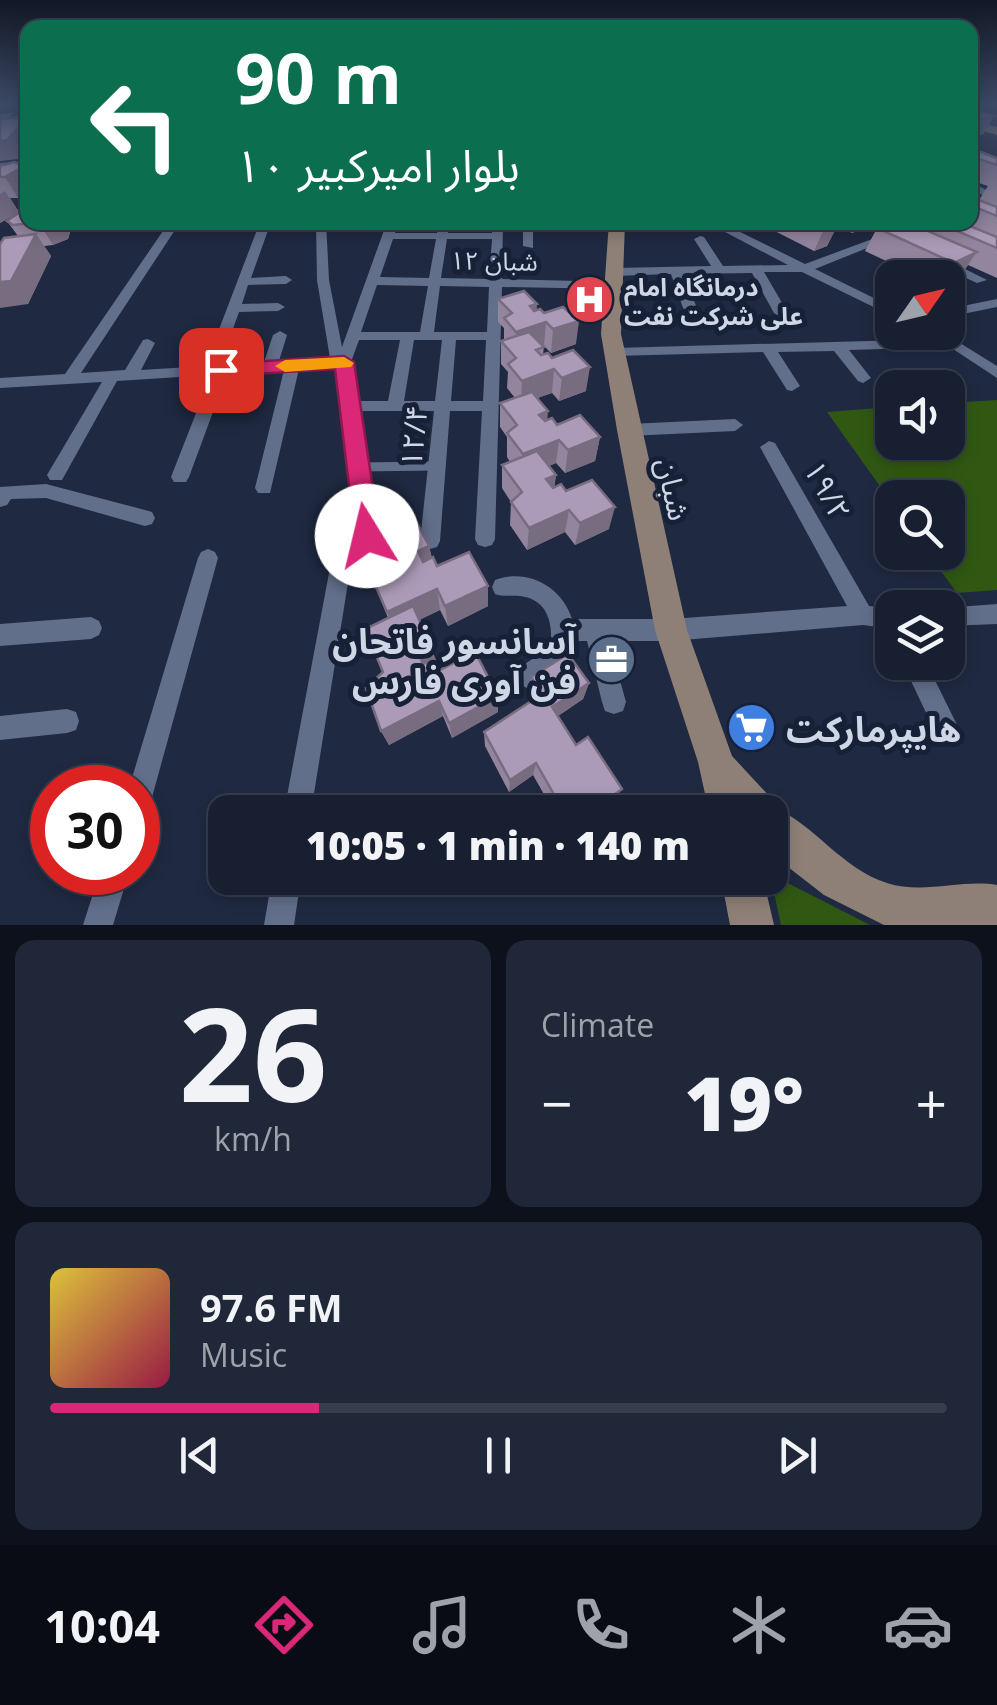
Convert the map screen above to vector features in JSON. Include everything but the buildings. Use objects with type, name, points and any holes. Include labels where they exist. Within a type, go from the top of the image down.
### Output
[{"type":"street","points":[[69,379],[168,230]]},
{"type":"street","points":[[180,477],[263,230]]},
{"type":"street","points":[[321,230],[323,280],[341,363],[367,536]]},
{"type":"street","points":[[341,363],[356,336],[391,230]]},
{"type":"street","points":[[426,336],[443,230]]},
{"type":"street","points":[[485,540],[498,230]]},
{"type":"street","points":[[528,230],[529,246]]},
{"type":"street","name":"شبان","points":[[618,230],[611,334],[614,352],[671,630],[724,795]]},
{"type":"street","points":[[728,230],[875,303]]},
{"type":"street","points":[[879,230],[894,239]]},
{"type":"street","points":[[806,268],[911,230]]},
{"type":"street","points":[[938,230],[942,232]]},
{"type":"street","points":[[700,239],[719,270]]},
{"type":"street","points":[[836,244],[850,252]]},
{"type":"street","points":[[934,259],[981,280]]},
{"type":"street","name":"۱۲ شبان","points":[[373,281],[494,283],[676,271],[806,268]]},
{"type":"street","points":[[757,270],[781,313]]},
{"type":"street","points":[[676,271],[690,308]]},
{"type":"street","points":[[244,282],[286,280]]},
{"type":"street","points":[[965,310],[997,303]]},
{"type":"street","points":[[234,308],[278,307]]},
{"type":"street","points":[[270,367],[280,334]]},
{"type":"street","points":[[356,336],[493,336]]},
{"type":"street","points":[[394,406],[408,336]]},
{"type":"street","name":"۱۲/۴","points":[[430,541],[449,336]]},
{"type":"street","points":[[56,474],[121,376],[148,343]]},
{"type":"street","points":[[614,352],[875,346]]},
{"type":"street","points":[[839,347],[864,378]]},
{"type":"street","points":[[769,350],[792,386]]},
{"type":"street","points":[[964,350],[997,373]]},
{"type":"street","points":[[1,385],[341,363]]},
{"type":"street","points":[[264,488],[292,366]]},
{"type":"street","points":[[347,406],[490,406]]},
{"type":"street","points":[[629,430],[735,424]]},
{"type":"street","name":"۱۹/۲","points":[[770,447],[863,615]]},
{"type":"street","points":[[3,496],[46,491],[145,518]]},
{"type":"street","points":[[300,795],[343,552]]},
{"type":"street","points":[[148,765],[208,558]]},
{"type":"street","points":[[502,588],[536,590],[556,604],[566,630],[560,654],[527,676]]},
{"type":"street","points":[[965,615],[997,614]]},
{"type":"street","points":[[566,630],[671,630],[875,617]]},
{"type":"street","points":[[0,634],[91,628]]},
{"type":"street","points":[[595,629],[614,702]]},
{"type":"street","points":[[922,680],[948,731]]},
{"type":"street","points":[[0,728],[68,721]]},
{"type":"street","points":[[716,762],[743,795]]},
{"type":"street","points":[[788,842],[818,868],[886,904],[990,910]]},
{"type":"street","points":[[98,925],[108,895]]},
{"type":"street","points":[[279,925],[283,895]]},
{"type":"street","points":[[746,895],[752,925]]},
{"type":"lane","points":[[356,467],[438,466]]},
{"type":"green space","points":[[997,400],[997,590],[955,590],[940,570],[965,570],[965,480],[876,480],[827,412],[875,408],[875,460],[965,460],[965,402]]},
{"type":"green space","points":[[788,883],[870,925],[781,925],[775,895],[788,895]]},
{"type":"slow traffic","points":[[285,366],[344,363]]},
{"type":"place","name":"درمانگاه امام علی شرکت نفت","points":[[589,300]]},
{"type":"place","name":"آسانسور فاتحان فن آوری فارس","points":[[611,660]]},
{"type":"place","name":"هایپرمارکت","points":[[751,728]]},
{"type":"route","points":[[221,370],[344,362],[367,536]]}]
